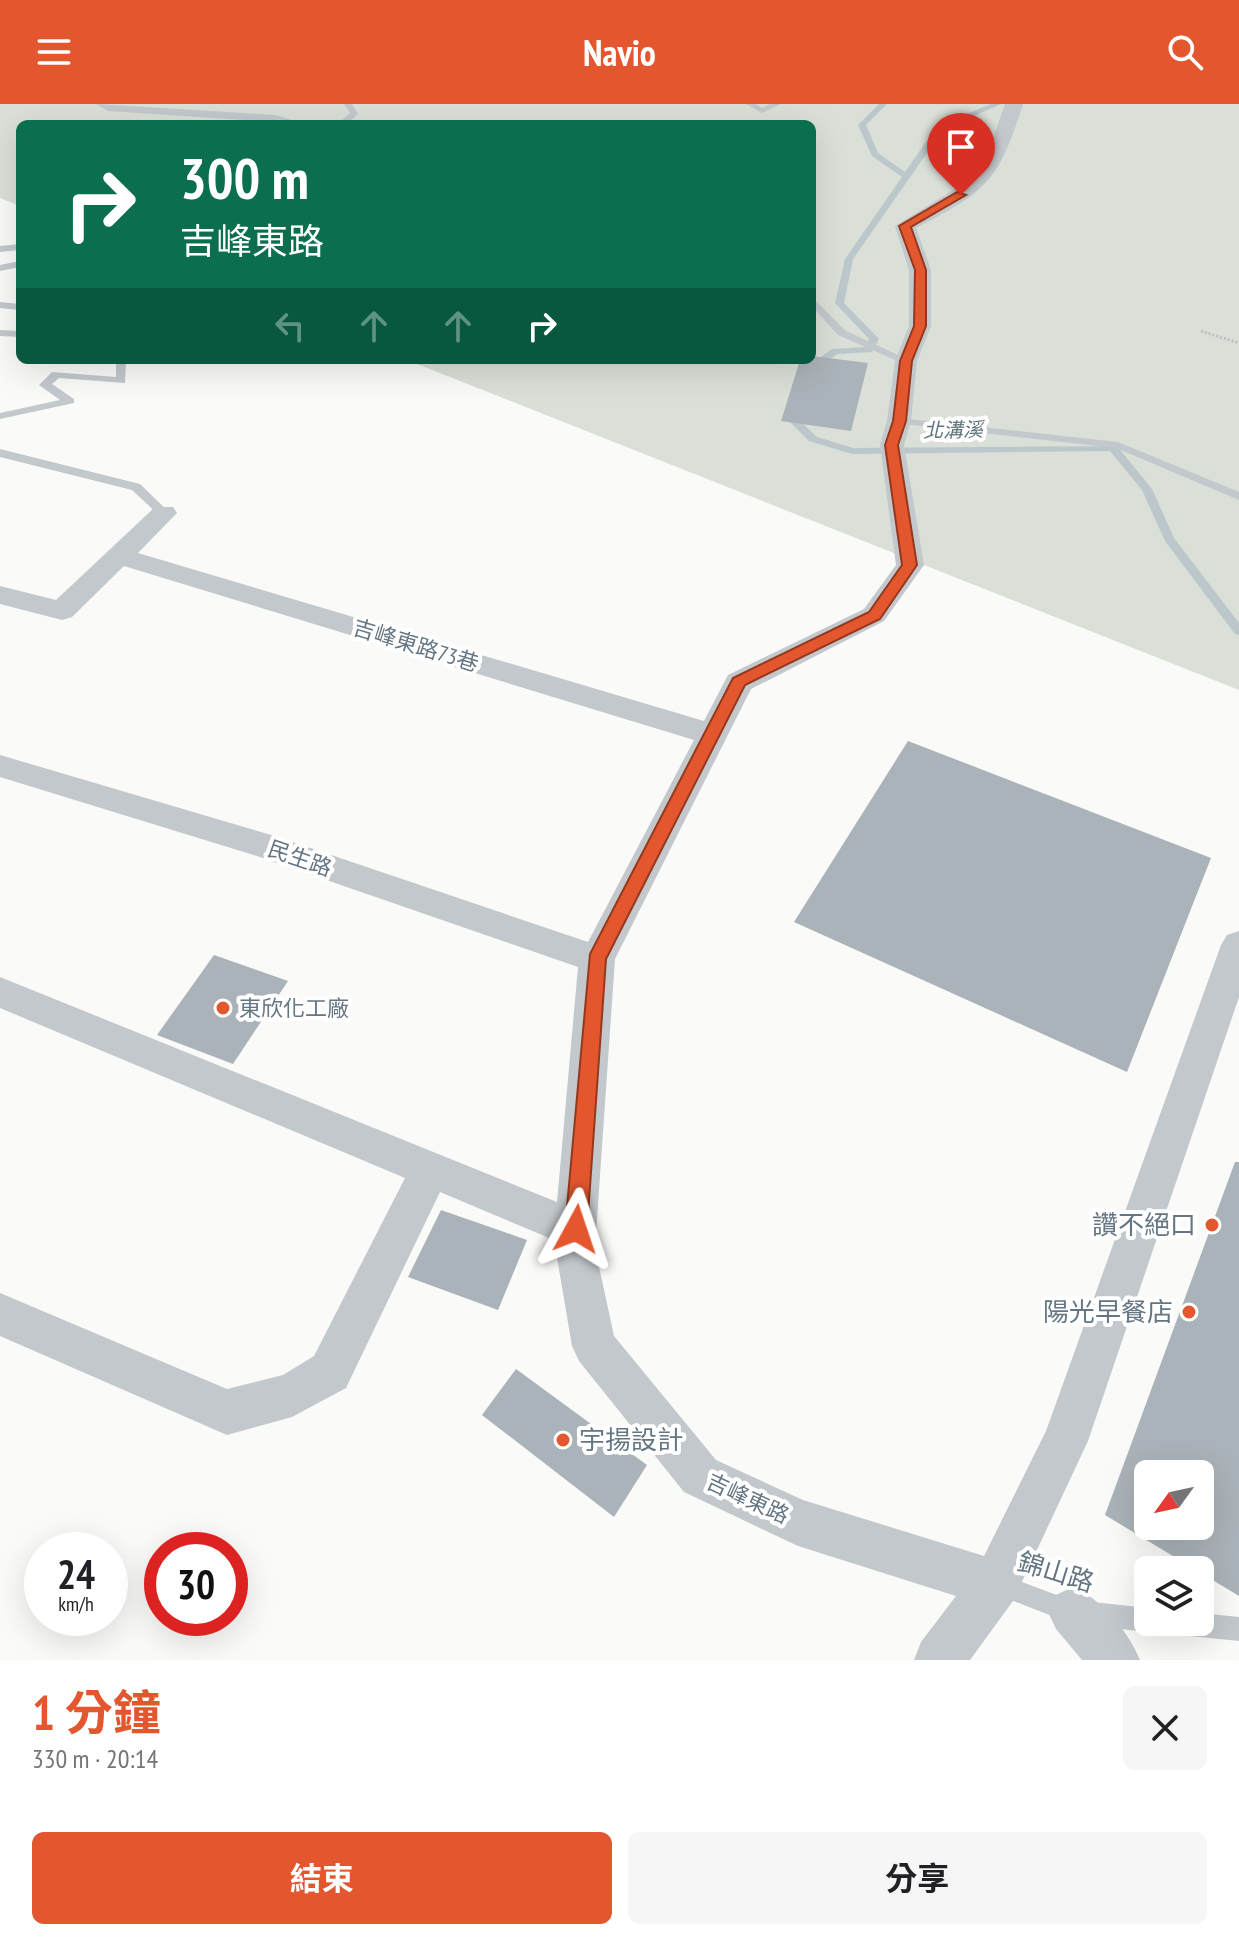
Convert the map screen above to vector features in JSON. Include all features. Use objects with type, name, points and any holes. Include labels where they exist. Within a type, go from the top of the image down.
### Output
[{"type":"street","name":"吉峰東路","points":[[996,1584],[798,1522],[700,1476],[594,1346],[574,1248],[597,959],[739,682],[874,615],[910,565],[893,454],[899,421],[897,356],[920,326],[920,270],[905,226],[961,195],[984,177],[999,147],[1014,104]]},
{"type":"street","points":[[0,595],[62,611],[164,513]]},
{"type":"street","name":"吉峰東路73巷","points":[[120,556],[712,734]]},
{"type":"street","name":"民生路","points":[[0,766],[266,846],[597,959]]},
{"type":"street","points":[[939,1660],[996,1584],[1065,1441],[1239,945]]},
{"type":"street","points":[[0,992],[576,1229]]},
{"type":"street","points":[[0,1314],[227,1412],[292,1395],[330,1372],[431,1168]]},
{"type":"street","points":[[1073,1612],[1115,1660]]},
{"type":"lane","points":[[100,104],[108,109],[284,120]]},
{"type":"lane","points":[[347,120],[354,114],[348,104]]},
{"type":"lane","points":[[750,104],[762,111],[777,104]]},
{"type":"lane","points":[[816,304],[842,333],[897,356]]},
{"type":"lane","points":[[0,416],[70,401],[45,385],[56,374],[121,381],[121,364]]},
{"type":"lane","points":[[899,421],[1118,445],[1239,496]]},
{"type":"lane","points":[[0,453],[136,487],[164,513]]},
{"type":"lane","name":"錦山路","points":[[996,1584],[1073,1612],[1134,1619]]},
{"type":"lane","points":[[1214,1626],[1239,1629]]},
{"type":"path","points":[[1201,331],[1239,343]]},
{"type":"shaded area","points":[[0,104],[1239,104],[1239,690],[417,364],[816,364],[816,120],[16,120],[16,204],[0,198]]},
{"type":"building","points":[[816,356],[868,363],[851,431],[781,421],[799,364],[816,364]]},
{"type":"building","points":[[908,741],[1211,858],[1127,1072],[794,922]]},
{"type":"building","name":"東欣化工廠","points":[[214,955],[288,981],[233,1064],[157,1035]]},
{"type":"building","points":[[1235,1162],[1239,1162],[1239,1596],[1214,1581],[1214,1556],[1173,1556],[1146,1540],[1214,1540],[1214,1460],[1134,1460],[1134,1533],[1105,1515]]},
{"type":"building","points":[[441,1210],[527,1240],[498,1310],[408,1277]]},
{"type":"building","name":"宇揚設計","points":[[516,1369],[647,1465],[614,1517],[482,1415]]},
{"type":"waterway","points":[[883,104],[862,125],[875,154],[906,176]]},
{"type":"waterway","name":"北溝溪","points":[[810,369],[835,351],[869,350],[874,339],[839,303],[849,259],[940,128],[997,104]]},
{"type":"waterway","name":"北溝溪","points":[[792,410],[791,418],[813,439],[852,451],[1113,448],[1147,489],[1169,539],[1239,631]]},
{"type":"place","name":"東欣化工廠","points":[[223,1008]]},
{"type":"place","name":"讚不絕口","points":[[1212,1225]]},
{"type":"place","name":"陽光早餐店","points":[[1189,1312]]},
{"type":"place","name":"宇揚設計","points":[[563,1440]]},
{"type":"route","points":[[576,1229],[597,959],[739,682],[874,615],[910,565],[892,445],[899,421],[906,361],[920,326],[920,270],[905,226],[961,195]]}]
